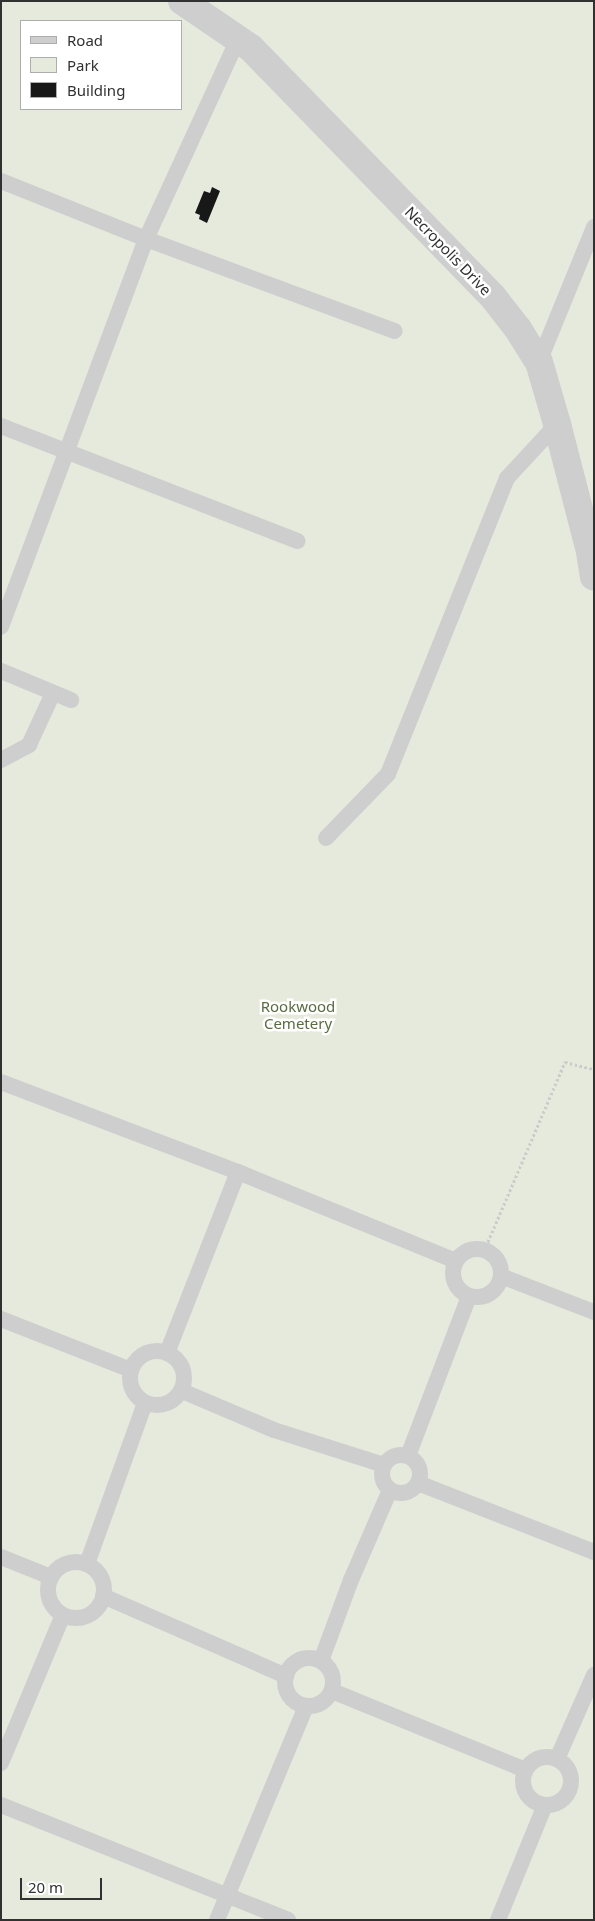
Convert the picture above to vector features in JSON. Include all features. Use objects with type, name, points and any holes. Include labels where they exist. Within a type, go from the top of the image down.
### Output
[{"type":"street","name":"Necropolis Drive","points":[[182,1],[238,38],[304,101],[493,297],[518,329],[538,362],[586,510],[594,577]]},
{"type":"lane","points":[[1,627],[70,451],[146,239],[238,38]]},
{"type":"lane","points":[[1,180],[146,239],[395,331]]},
{"type":"lane","points":[[538,362],[594,227]]},
{"type":"lane","points":[[326,838],[388,774],[508,478],[557,424]]},
{"type":"lane","points":[[1,426],[70,451],[297,541]]},
{"type":"lane","points":[[1,671],[71,700]]},
{"type":"lane","points":[[1,760],[28,745],[53,693]]},
{"type":"lane","points":[[1,1082],[238,1172],[456,1261]]},
{"type":"lane","points":[[167,1353],[238,1172]]},
{"type":"lane","points":[[471,1250],[484,1251],[496,1260],[501,1276],[493,1291],[484,1296],[469,1296],[456,1286],[453,1278],[456,1261],[471,1250]]},
{"type":"lane","points":[[501,1276],[594,1312]]},
{"type":"lane","points":[[408,1456],[469,1296]]},
{"type":"lane","points":[[1,1319],[131,1370]]},
{"type":"lane","points":[[167,1353],[175,1357],[184,1372],[182,1391],[169,1403],[155,1406],[145,1403],[133,1392],[131,1370],[144,1354],[167,1353]]},
{"type":"lane","points":[[182,1391],[274,1430],[384,1465]]},
{"type":"lane","points":[[86,1564],[145,1403]]},
{"type":"lane","points":[[408,1456],[420,1470],[418,1483],[403,1493],[390,1490],[382,1476],[384,1465],[390,1458],[408,1456]]},
{"type":"lane","points":[[418,1483],[594,1552]]},
{"type":"lane","points":[[321,1661],[351,1580],[390,1490]]},
{"type":"lane","points":[[1,1557],[51,1577]]},
{"type":"lane","points":[[72,1562],[86,1564],[100,1578],[103,1596],[90,1613],[72,1618],[63,1615],[50,1601],[48,1591],[51,1577],[57,1569],[72,1562]]},
{"type":"lane","points":[[103,1596],[286,1676]]},
{"type":"lane","points":[[1,1763],[63,1615]]},
{"type":"lane","points":[[301,1660],[321,1661],[333,1677],[332,1691],[318,1705],[306,1706],[291,1698],[287,1691],[286,1676],[294,1664],[301,1660]]},
{"type":"lane","points":[[557,1759],[594,1675]]},
{"type":"lane","points":[[332,1691],[526,1770]]},
{"type":"lane","points":[[217,1920],[306,1706]]},
{"type":"lane","points":[[542,1757],[557,1759],[567,1767],[570,1788],[558,1802],[545,1804],[530,1797],[525,1790],[526,1770],[534,1760],[542,1757]]},
{"type":"lane","points":[[498,1920],[545,1804]]},
{"type":"lane","points":[[1,1806],[288,1920]]},
{"type":"path","points":[[484,1251],[565,1062],[594,1069]]},
{"type":"green space","name":"Rookwood Cemetery","points":[[1,1],[594,1],[594,1920],[1,1920]]},
{"type":"building","points":[[212,187],[220,191],[207,223],[199,219],[200,215],[195,213],[204,191],[210,193]]}]
